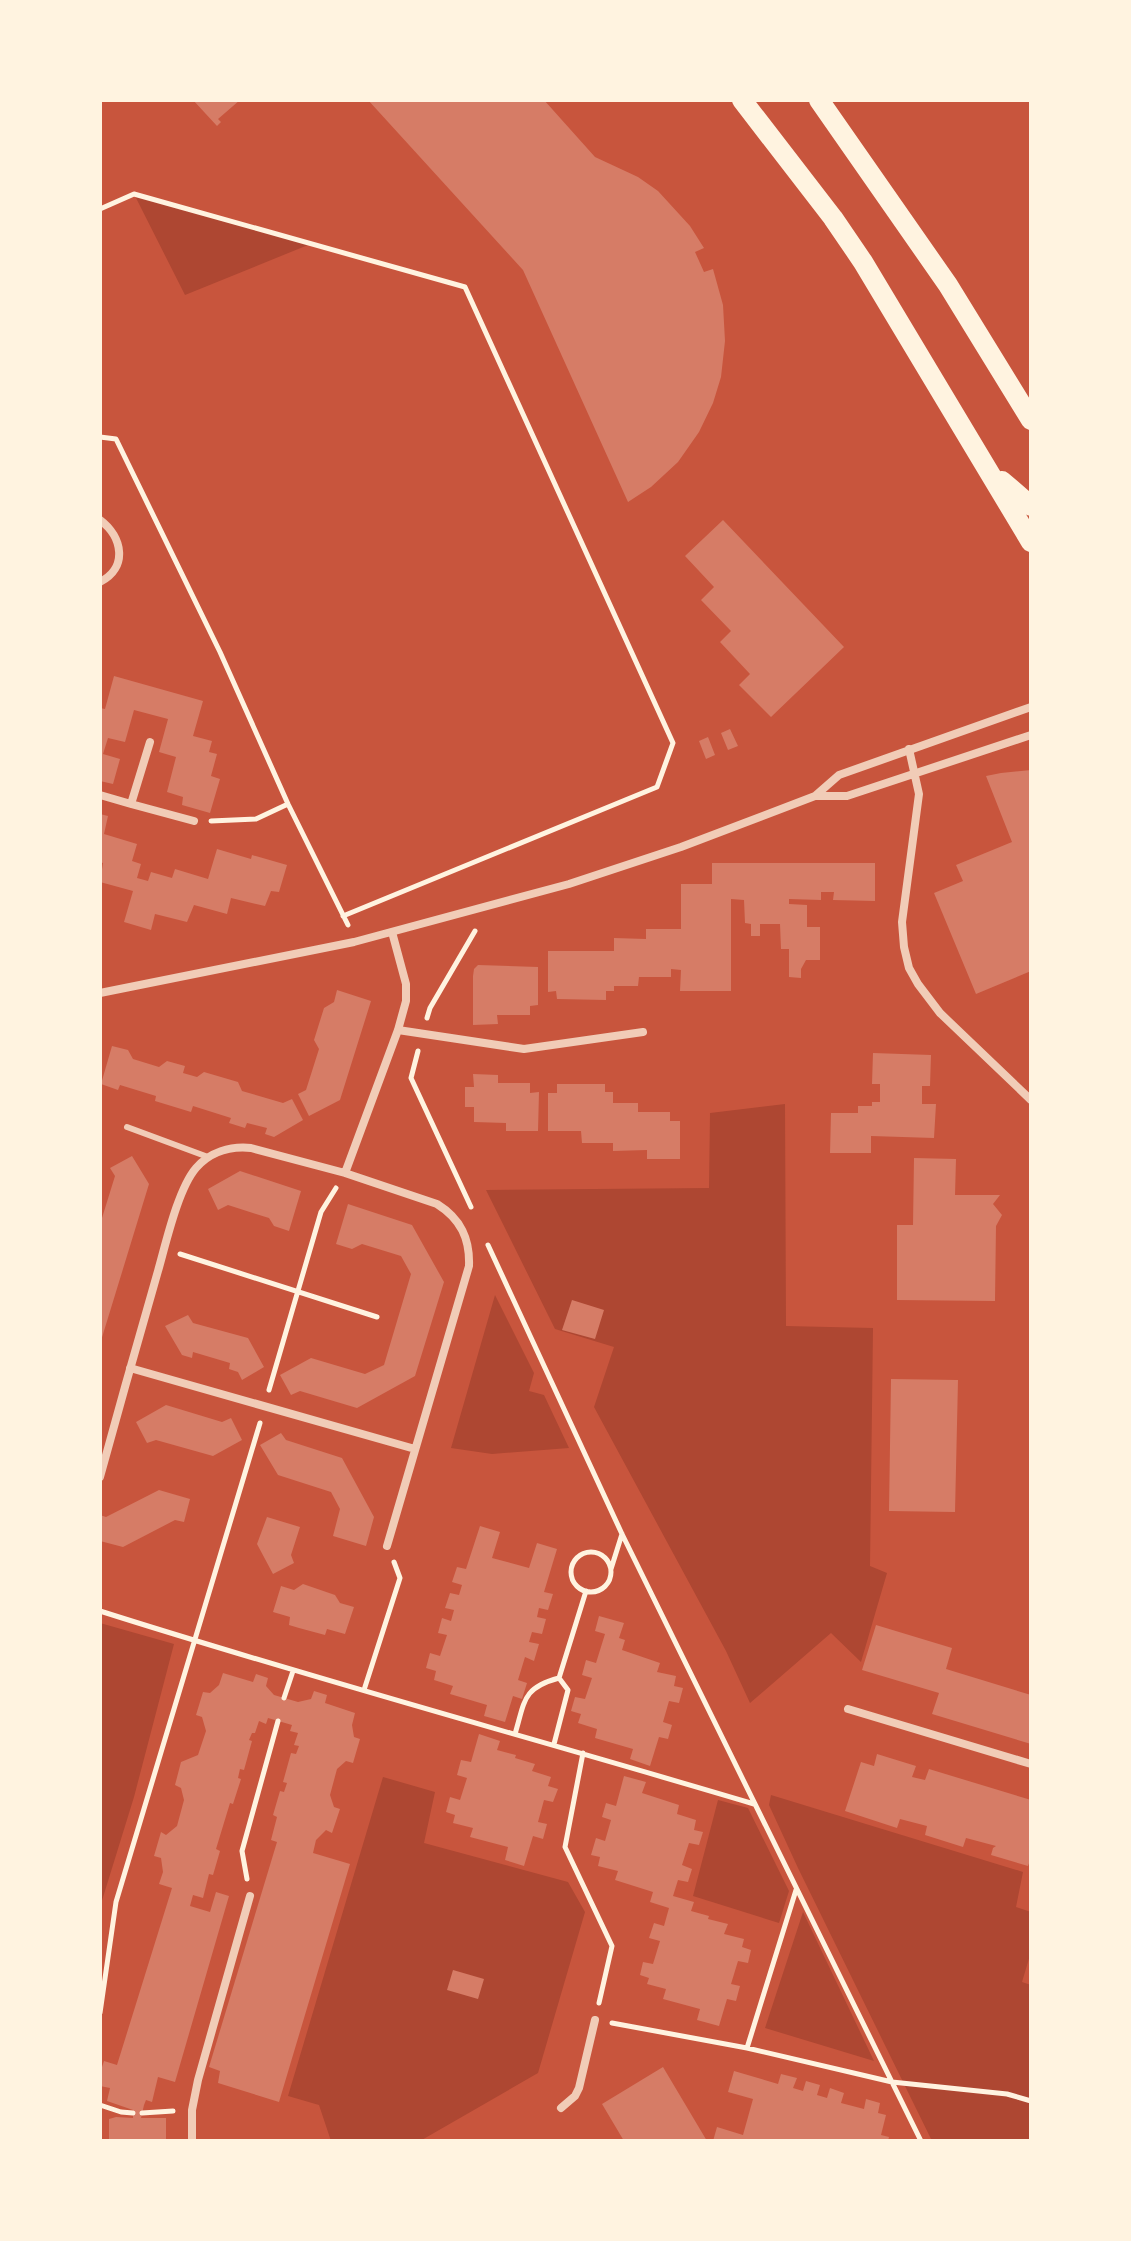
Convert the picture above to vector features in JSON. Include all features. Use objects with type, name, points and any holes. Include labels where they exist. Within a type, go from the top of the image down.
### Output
[{"type":"main road","points":[[742,100],[863,262],[1031,542]]},
{"type":"main road","points":[[819,100],[948,285],[1031,420]]},
{"type":"main road","points":[[987,468],[1031,506]]},
{"type":"street","points":[[100,520],[116,535],[120,556],[114,571],[100,582]]},
{"type":"street","points":[[100,993],[392,932],[609,871],[815,796],[839,775],[1031,707]]},
{"type":"street","points":[[815,796],[847,796],[1031,735]]},
{"type":"street","points":[[131,804],[150,742]]},
{"type":"street","points":[[909,749],[919,794],[902,922],[909,968],[931,1003],[1031,1100]]},
{"type":"street","points":[[100,795],[194,821]]},
{"type":"street","points":[[345,1173],[406,1001],[406,984],[392,932]]},
{"type":"street","points":[[398,1030],[524,1049],[643,1032]]},
{"type":"street","points":[[100,1477],[186,1182],[208,1157],[237,1147],[251,1148],[345,1173],[437,1204],[448,1211],[467,1237],[469,1266],[387,1546]]},
{"type":"street","points":[[130,1368],[415,1449]]},
{"type":"street","points":[[848,1709],[1031,1764]]},
{"type":"street","points":[[192,2141],[192,2110],[250,1896]]},
{"type":"street","points":[[561,2108],[579,2088],[595,2020]]},
{"type":"lane","points":[[127,1127],[208,1157]]},
{"type":"path","points":[[100,209],[134,194],[465,287],[673,743],[657,787],[343,916]]},
{"type":"path","points":[[100,437],[116,439],[348,925]]},
{"type":"path","points":[[194,821],[256,819],[288,804]]},
{"type":"path","points":[[471,1208],[411,1078],[430,1008],[475,931]]},
{"type":"path","points":[[483,1233],[622,1534],[921,2141]]},
{"type":"path","points":[[164,1249],[377,1317]]},
{"type":"path","points":[[610,1570],[607,1561],[597,1554],[584,1554],[574,1562],[571,1575],[577,1586],[586,1591],[595,1592],[606,1585],[622,1534]]},
{"type":"path","points":[[364,1690],[400,1578],[387,1546]]},
{"type":"path","points":[[559,1678],[586,1591]]},
{"type":"path","points":[[100,1611],[293,1671],[755,1804]]},
{"type":"path","points":[[100,2013],[116,1902],[196,1641]]},
{"type":"path","points":[[284,1698],[293,1671]]},
{"type":"path","points":[[515,1734],[527,1695],[541,1683],[559,1678]]},
{"type":"path","points":[[554,1744],[568,1690],[559,1678]]},
{"type":"path","points":[[250,1896],[242,1851],[278,1721]]},
{"type":"path","points":[[583,1753],[565,1847],[612,1946],[595,2020],[747,2048],[892,2082],[1007,2094],[1031,2101]]},
{"type":"path","points":[[747,2048],[796,1890]]},
{"type":"path","points":[[100,2105],[133,2113]]},
{"type":"path","points":[[142,2113],[192,2110]]},
{"type":"shaded area","points":[[134,194],[313,243],[185,295]]},
{"type":"shaded area","points":[[785,1104],[786,1326],[873,1328],[870,1566],[887,1573],[861,1662],[831,1633],[750,1703],[726,1651],[594,1407],[614,1347],[555,1329],[486,1190],[709,1188],[710,1113]]},
{"type":"shaded area","points":[[495,1295],[534,1373],[529,1391],[544,1395],[569,1448],[492,1454],[451,1448]]},
{"type":"shaded area","points":[[100,1623],[174,1644],[134,1797],[100,1907]]},
{"type":"shaded area","points":[[383,1777],[435,1792],[424,1843],[568,1882],[585,1912],[538,2073],[420,2141],[331,2141],[319,2105],[288,2096]]},
{"type":"shaded area","points":[[771,1795],[1023,1872],[1016,1907],[1031,1912],[1031,1952],[1022,1982],[1031,1985],[1031,2141],[932,2141],[798,1868],[769,1805]]},
{"type":"shaded area","points":[[718,1800],[748,1808],[789,1891],[779,1923],[693,1896]]},
{"type":"shaded area","points":[[803,1912],[874,2061],[765,2028]]},
{"type":"building","points":[[193,100],[240,100],[218,119],[221,122],[217,126]]},
{"type":"building","points":[[368,100],[544,100],[595,157],[638,177],[658,191],[690,226],[704,248],[695,252],[704,272],[713,269],[723,305],[725,341],[721,377],[699,432],[678,462],[651,487],[628,502],[523,270]]},
{"type":"building","points":[[723,520],[844,647],[771,717],[739,685],[750,674],[720,642],[731,631],[701,600],[714,587],[685,556]]},
{"type":"building","points":[[114,676],[203,701],[193,736],[212,741],[209,752],[217,754],[211,776],[220,779],[210,813],[182,805],[183,797],[167,792],[176,757],[159,752],[168,719],[134,710],[125,742],[108,738],[103,754],[120,759],[113,784],[100,781],[100,708],[105,709]]},
{"type":"building","points":[[730,729],[738,746],[728,750],[721,733]]},
{"type":"building","points":[[708,737],[715,755],[706,759],[699,741]]},
{"type":"building","points":[[1031,770],[1031,971],[976,994],[934,893],[963,881],[956,865],[1012,842],[986,776]]},
{"type":"building","points":[[100,814],[108,816],[104,834],[137,844],[132,861],[141,864],[137,878],[148,881],[151,872],[172,878],[175,869],[208,879],[217,849],[287,865],[279,892],[271,891],[265,906],[231,898],[227,914],[194,905],[187,922],[155,914],[151,930],[124,922],[133,891],[100,882],[103,863],[100,862]]},
{"type":"building","points":[[712,863],[875,863],[875,901],[833,900],[834,892],[821,892],[821,900],[789,899],[789,904],[807,905],[807,927],[820,927],[820,960],[806,960],[801,969],[801,978],[789,977],[789,949],[781,949],[780,924],[760,924],[760,936],[751,936],[751,924],[745,923],[744,900],[731,899],[731,991],[680,991],[681,970],[671,969],[671,977],[639,977],[638,986],[614,986],[614,991],[606,991],[606,1000],[557,999],[556,991],[548,992],[548,951],[614,951],[614,938],[646,939],[646,929],[681,929],[681,884],[712,884]]},
{"type":"building","points":[[478,965],[538,967],[538,1005],[530,1006],[530,1015],[497,1015],[498,1024],[473,1025],[473,976]]},
{"type":"building","points":[[337,990],[371,1001],[340,1100],[309,1116],[298,1094],[306,1090],[319,1049],[314,1040],[324,1008],[334,1002]]},
{"type":"building","points":[[112,1046],[128,1050],[133,1059],[159,1067],[167,1061],[185,1066],[183,1073],[197,1077],[204,1072],[238,1082],[242,1091],[283,1103],[292,1099],[303,1120],[274,1137],[265,1134],[267,1128],[247,1123],[245,1128],[229,1123],[231,1118],[193,1106],[191,1112],[155,1101],[156,1096],[120,1085],[118,1090],[101,1084]]},
{"type":"building","points":[[873,1053],[931,1055],[930,1086],[922,1086],[922,1104],[936,1104],[934,1138],[871,1136],[871,1153],[830,1153],[831,1113],[858,1113],[858,1106],[872,1106],[872,1102],[880,1102],[880,1084],[872,1084]]},
{"type":"building","points":[[473,1074],[498,1075],[498,1083],[530,1083],[530,1093],[539,1092],[538,1131],[506,1131],[506,1123],[474,1122],[474,1107],[465,1107],[465,1087],[474,1087]]},
{"type":"building","points":[[557,1084],[605,1084],[605,1092],[613,1092],[613,1103],[638,1103],[638,1112],[670,1112],[670,1121],[680,1121],[680,1159],[647,1159],[647,1150],[613,1151],[613,1143],[582,1143],[581,1131],[548,1131],[548,1093],[557,1093]]},
{"type":"building","points":[[132,1156],[149,1184],[100,1344],[100,1219],[115,1176],[110,1168]]},
{"type":"building","points":[[914,1158],[956,1159],[955,1195],[1000,1195],[993,1204],[1002,1215],[996,1226],[995,1301],[897,1300],[897,1225],[913,1225]]},
{"type":"building","points":[[240,1171],[301,1191],[289,1231],[274,1226],[269,1218],[228,1205],[218,1210],[208,1189]]},
{"type":"building","points":[[348,1204],[412,1225],[444,1282],[415,1376],[357,1408],[300,1391],[291,1395],[280,1375],[311,1358],[365,1374],[384,1365],[411,1274],[401,1256],[362,1244],[352,1249],[336,1244]]},
{"type":"building","points":[[572,1300],[604,1310],[595,1339],[562,1330]]},
{"type":"building","points":[[188,1315],[193,1323],[248,1338],[264,1367],[242,1380],[238,1372],[229,1369],[230,1363],[193,1352],[192,1358],[182,1355],[165,1326]]},
{"type":"building","points":[[891,1379],[958,1380],[955,1512],[889,1511]]},
{"type":"building","points":[[166,1405],[222,1422],[231,1418],[242,1440],[213,1456],[156,1440],[147,1443],[136,1422]]},
{"type":"building","points":[[281,1433],[286,1440],[342,1458],[374,1517],[366,1546],[333,1536],[340,1509],[331,1492],[278,1475],[260,1445]]},
{"type":"building","points":[[159,1490],[190,1499],[184,1522],[175,1520],[123,1547],[100,1541],[100,1515],[106,1517]]},
{"type":"building","points":[[267,1517],[300,1527],[291,1555],[294,1563],[273,1574],[257,1544]]},
{"type":"building","points":[[480,1526],[500,1532],[492,1558],[529,1568],[537,1543],[557,1549],[544,1592],[553,1594],[548,1610],[539,1608],[537,1617],[546,1619],[542,1634],[532,1632],[529,1642],[539,1644],[534,1661],[525,1657],[518,1680],[527,1683],[522,1699],[513,1696],[505,1722],[484,1716],[487,1705],[450,1694],[453,1686],[434,1680],[436,1671],[426,1668],[430,1653],[440,1656],[447,1635],[438,1633],[442,1618],[451,1621],[454,1610],[445,1608],[450,1593],[459,1595],[462,1585],[452,1582],[457,1567],[466,1569]]},
{"type":"building","points":[[303,1584],[335,1595],[340,1603],[354,1607],[345,1634],[327,1629],[325,1635],[289,1625],[290,1617],[273,1612],[281,1586],[294,1590]]},
{"type":"building","points":[[599,1616],[624,1623],[619,1638],[625,1640],[622,1650],[660,1663],[657,1672],[676,1676],[674,1686],[683,1688],[679,1703],[669,1701],[663,1722],[672,1725],[668,1739],[659,1737],[650,1766],[630,1759],[633,1749],[595,1738],[597,1729],[578,1723],[581,1714],[571,1711],[575,1697],[585,1699],[592,1678],[582,1675],[586,1660],[596,1663],[605,1634],[595,1631]]},
{"type":"building","points":[[876,1625],[952,1648],[946,1669],[1031,1695],[1031,1744],[932,1714],[939,1693],[862,1670]]},
{"type":"building","points":[[223,1673],[253,1682],[256,1674],[268,1678],[266,1686],[274,1695],[298,1702],[311,1699],[314,1691],[327,1695],[325,1703],[355,1713],[352,1725],[354,1737],[360,1739],[353,1763],[346,1761],[337,1769],[330,1795],[334,1807],[340,1809],[332,1833],[326,1830],[316,1840],[313,1853],[350,1864],[279,2102],[218,2083],[220,2071],[209,2067],[277,1842],[271,1840],[277,1817],[273,1815],[280,1791],[284,1792],[287,1783],[283,1782],[291,1753],[296,1754],[299,1746],[294,1745],[298,1733],[290,1731],[292,1725],[268,1718],[266,1724],[259,1721],[249,1740],[252,1741],[244,1770],[240,1769],[238,1778],[241,1779],[216,1849],[220,1851],[213,1875],[209,1874],[203,1898],[193,1895],[190,1906],[210,1912],[216,1892],[229,1896],[175,2082],[158,2077],[152,2102],[146,2100],[141,2118],[166,2118],[166,2141],[109,2141],[109,2119],[133,2118],[133,2110],[107,2101],[110,2088],[100,2086],[100,2073],[104,2061],[117,2065],[172,1888],[159,1884],[163,1872],[161,1858],[154,1856],[161,1832],[166,1835],[177,1826],[184,1800],[181,1788],[175,1785],[181,1762],[198,1755],[206,1731],[202,1717],[196,1715],[203,1692],[210,1693],[219,1685]]},
{"type":"building","points":[[479,1734],[500,1741],[497,1750],[535,1764],[532,1771],[551,1777],[548,1786],[558,1789],[553,1802],[544,1800],[538,1822],[547,1824],[543,1839],[533,1836],[524,1866],[505,1860],[508,1847],[470,1837],[473,1828],[453,1823],[455,1815],[446,1812],[450,1797],[460,1800],[467,1778],[457,1775],[461,1760],[471,1762]]},
{"type":"building","points":[[877,1754],[916,1766],[912,1777],[925,1780],[929,1769],[1031,1800],[1031,1858],[1028,1866],[991,1855],[996,1846],[966,1838],[963,1847],[925,1835],[927,1826],[900,1819],[897,1828],[845,1811],[861,1762],[874,1766]]},
{"type":"building","points":[[624,1776],[646,1782],[642,1793],[679,1805],[677,1814],[696,1820],[694,1830],[703,1832],[699,1845],[689,1843],[682,1865],[692,1869],[688,1882],[678,1880],[673,1896],[694,1902],[691,1911],[728,1924],[724,1934],[744,1939],[742,1947],[751,1950],[748,1963],[738,1961],[731,1984],[740,1986],[736,2001],[727,1999],[719,2026],[697,2020],[700,2009],[663,1999],[666,1989],[647,1984],[649,1978],[640,1975],[643,1962],[653,1964],[660,1941],[649,1938],[654,1923],[664,1926],[669,1908],[650,1902],[653,1892],[615,1880],[618,1871],[598,1866],[600,1857],[591,1855],[596,1838],[605,1841],[611,1820],[602,1817],[606,1803],[616,1806]]},
{"type":"building","points":[[453,1970],[484,1979],[478,1999],[447,1990]]},
{"type":"building","points":[[663,2067],[707,2141],[624,2141],[602,2104]]},
{"type":"building","points":[[734,2071],[778,2084],[781,2074],[797,2078],[793,2088],[803,2091],[806,2081],[820,2085],[817,2095],[827,2098],[830,2088],[844,2093],[841,2103],[864,2109],[866,2099],[880,2103],[878,2113],[886,2115],[881,2135],[889,2137],[888,2141],[713,2141],[717,2127],[743,2135],[753,2099],[728,2092]]}]
